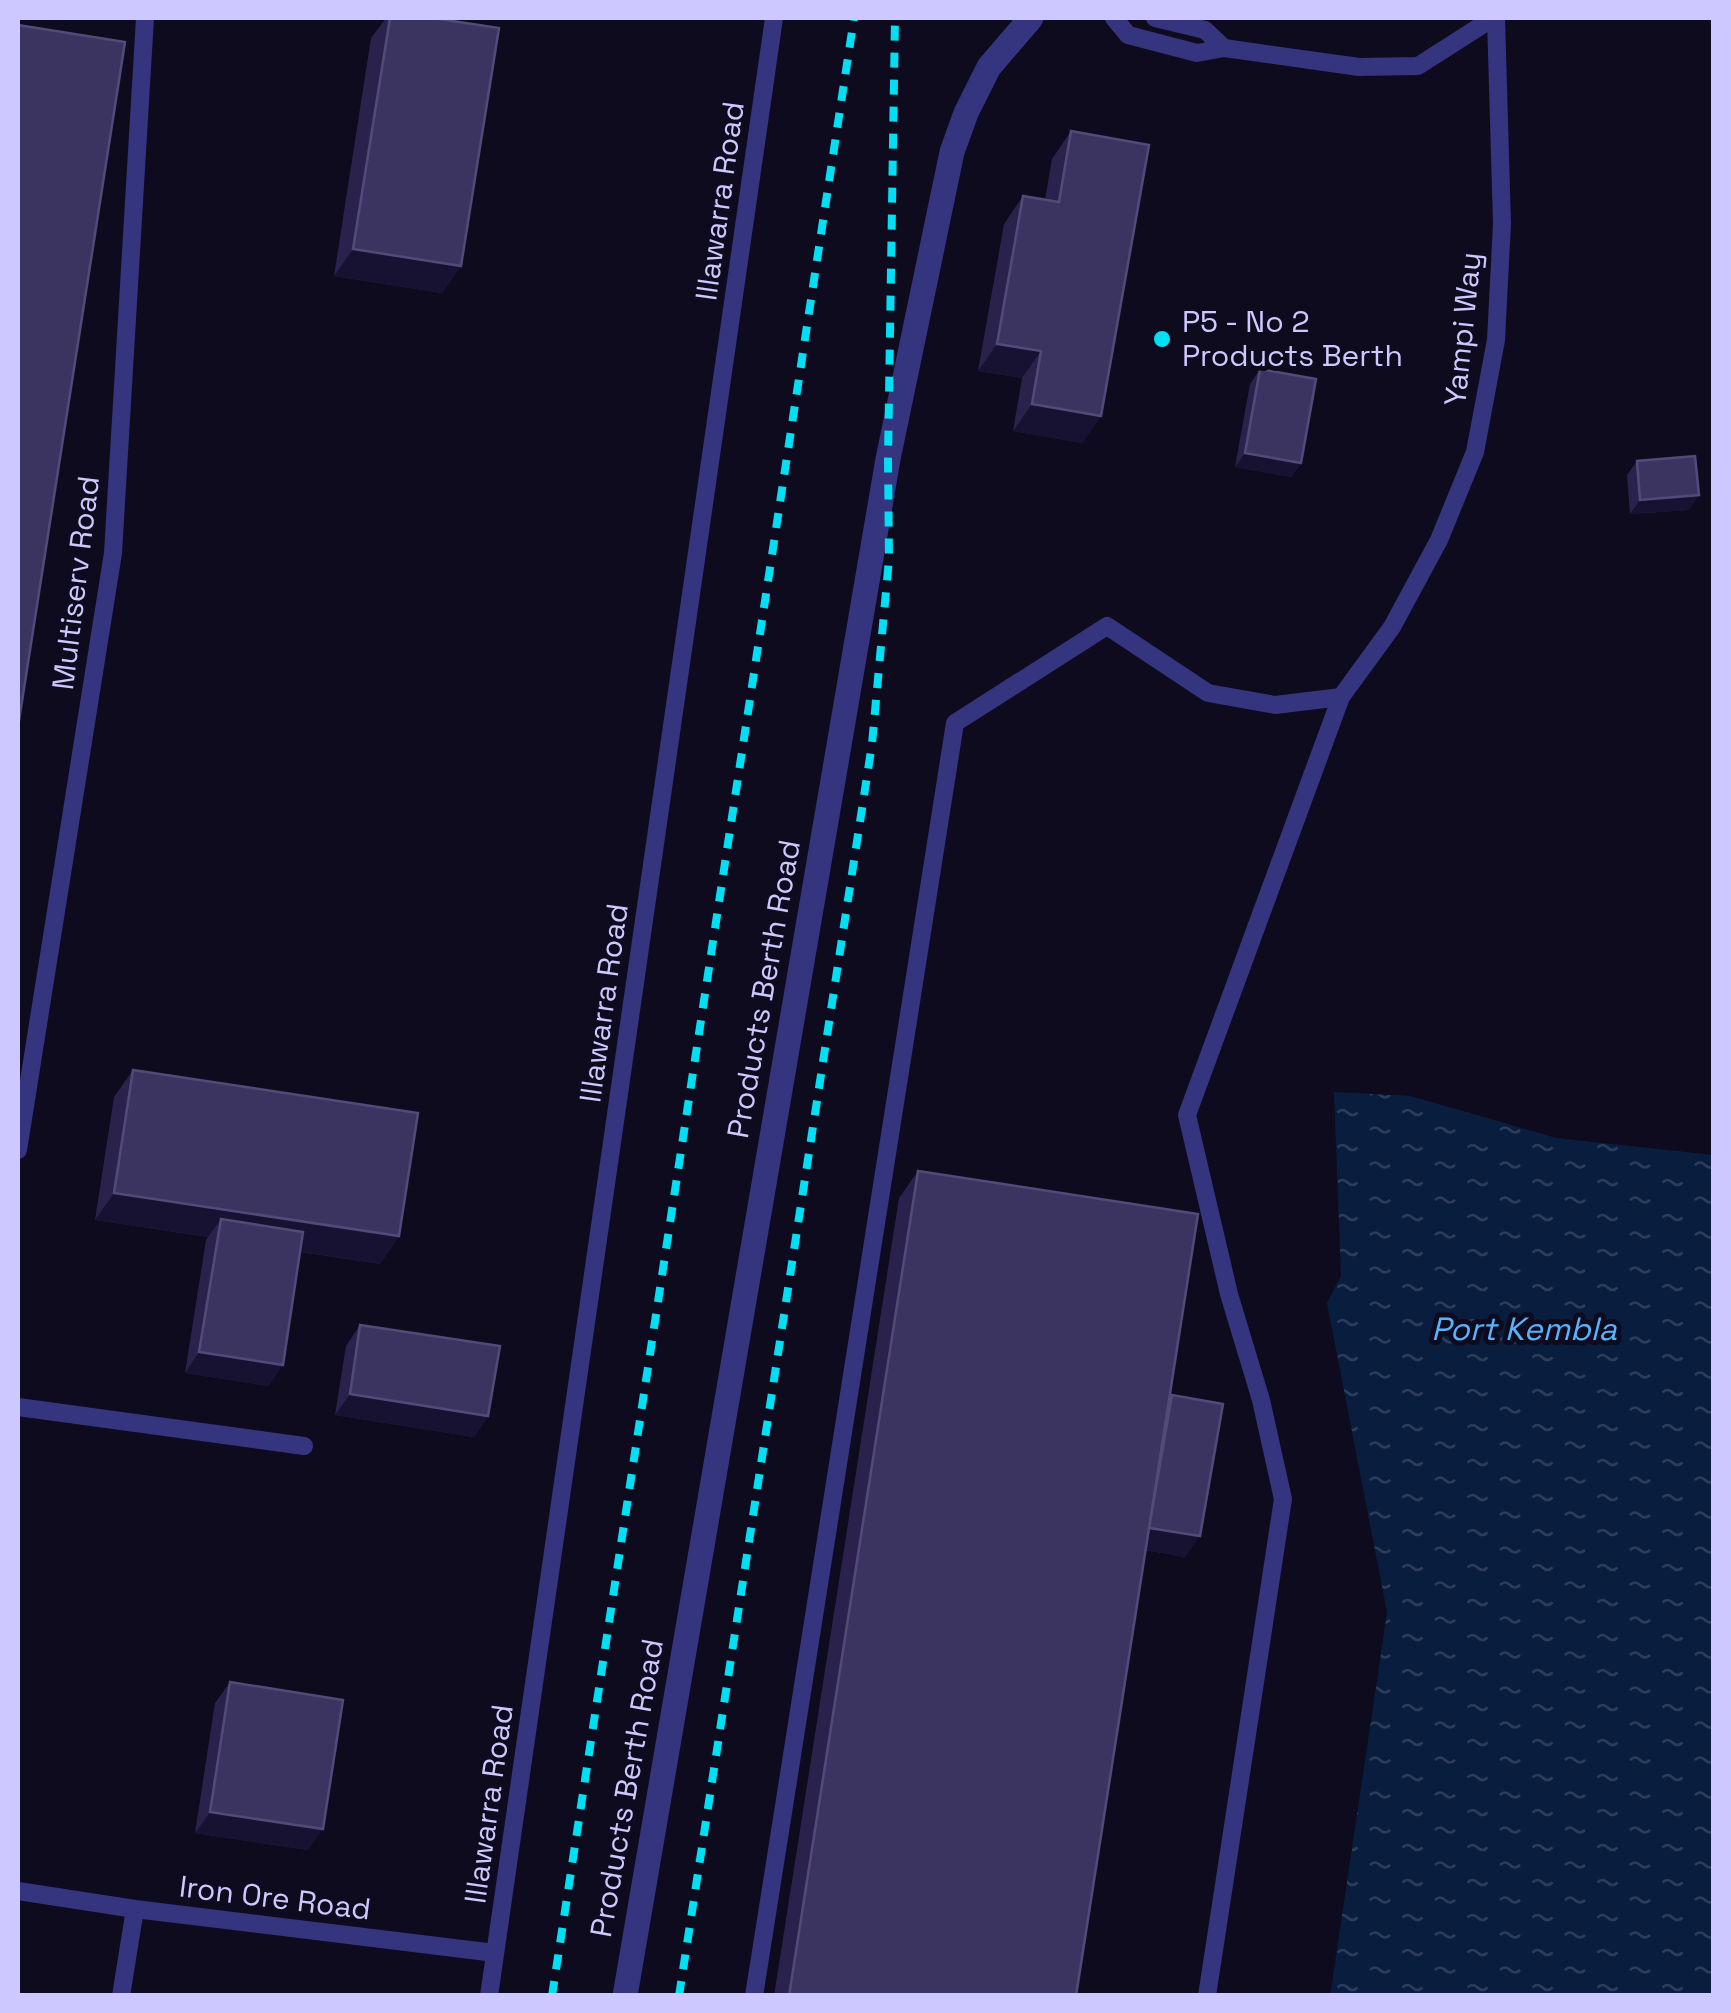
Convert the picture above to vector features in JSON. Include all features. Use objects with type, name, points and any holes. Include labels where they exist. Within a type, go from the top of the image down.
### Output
[{"type":"street","name":"Products Berth Road","points":[[624,1996],[888,460],[952,152],[989,67],[1031,18]]},
{"type":"lane","name":"Multiserv Road","points":[[18,1150],[114,553],[145,18]]},
{"type":"lane","name":"Illawarra Road","points":[[489,1996],[774,18]]},
{"type":"lane","points":[[1114,18],[1128,35],[1196,53],[1224,48],[1359,68],[1418,66],[1495,18]]},
{"type":"lane","points":[[1155,18],[1206,30],[1224,48]]},
{"type":"lane","name":"Yampi Way","points":[[1342,697],[1392,627],[1439,540],[1475,452],[1496,340],[1502,224],[1495,18]]},
{"type":"lane","points":[[754,1996],[956,724],[1107,626],[1208,693],[1275,705],[1342,697],[1187,1115],[1283,1499],[1207,1996]]},
{"type":"lane","points":[[18,1406],[304,1446]]},
{"type":"lane","points":[[18,1891],[135,1909]]},
{"type":"lane","name":"Iron Ore Road","points":[[121,1996],[135,1909],[496,1954]]},
{"type":"water","name":"Port Kembla","points":[[1334,1092],[1410,1096],[1556,1138],[1713,1155],[1713,1995],[1330,1995],[1387,1612],[1327,1303],[1341,1276]]},
{"type":"pier","points":[[1382,1611],[1387,1611],[1330,1995],[1325,1996]]},
{"type":"building","points":[[390,18],[433,18],[499,28],[461,266],[353,249]]},
{"type":"building","points":[[18,25],[125,42],[18,727]]},
{"type":"building","points":[[1071,131],[1149,145],[1101,416],[1032,404],[1041,351],[997,344],[1023,196],[1059,202]]},
{"type":"building","points":[[1260,369],[1316,379],[1301,463],[1245,453]]},
{"type":"building","points":[[1695,456],[1699,495],[1640,500],[1637,461]]},
{"type":"building","points":[[133,1070],[418,1113],[399,1236],[114,1193]]},
{"type":"building","points":[[918,1171],[1198,1214],[1076,1996],[789,1996]]},
{"type":"building","points":[[221,1219],[303,1232],[283,1365],[199,1352]]},
{"type":"building","points":[[360,1325],[500,1346],[488,1416],[350,1394]]},
{"type":"building","points":[[1172,1395],[1223,1404],[1200,1536],[1149,1528]]},
{"type":"building","points":[[230,1682],[343,1700],[323,1829],[210,1812]]},
{"type":"railway","points":[[552,1996],[854,18]]},
{"type":"railway","points":[[679,1996],[872,744],[889,559],[895,18]]},
{"type":"place","name":"P5 - No 2 Products Berth","points":[[1162,339]]}]
